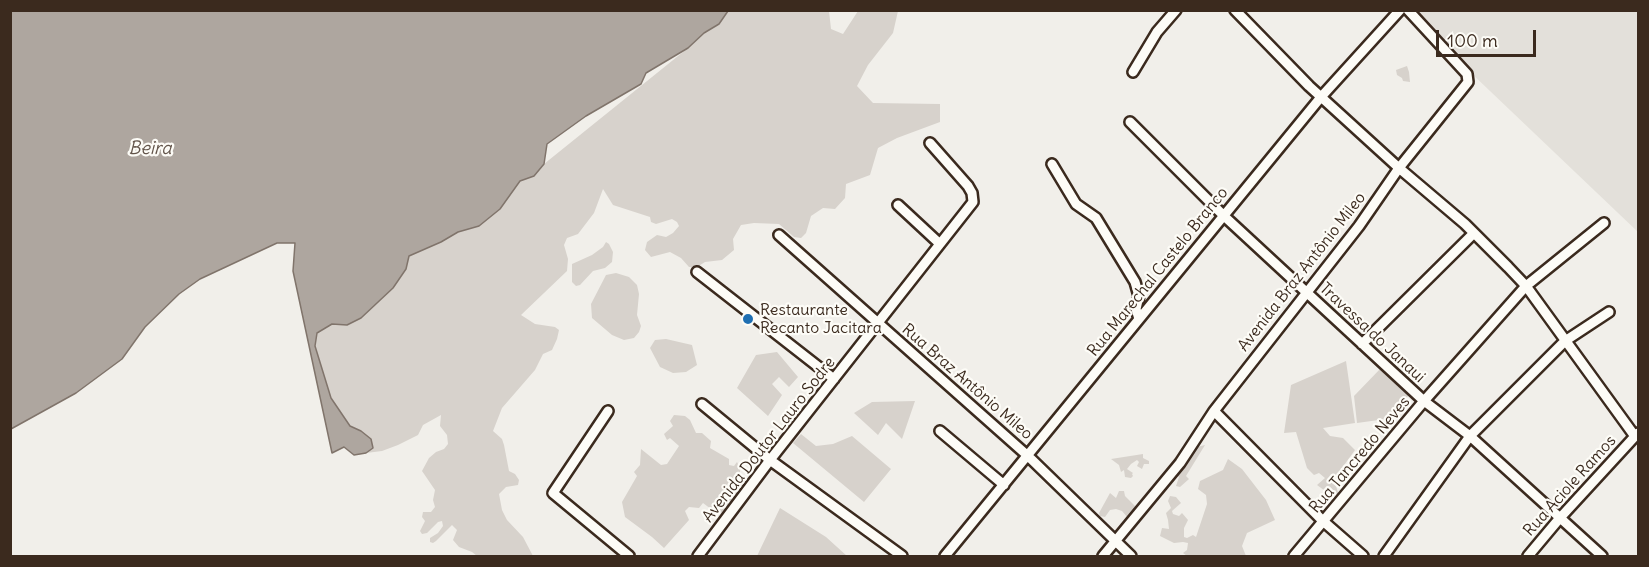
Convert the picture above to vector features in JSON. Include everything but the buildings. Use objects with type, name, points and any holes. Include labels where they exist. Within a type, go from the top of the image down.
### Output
[{"type":"street","points":[[1235,10],[1322,97],[1474,233],[1526,286],[1636,434]]},
{"type":"street","name":"Rua Marechal Castelo Branco","points":[[945,556],[1322,97],[1400,10]]},
{"type":"street","name":"Avenida Braz Antônio Mileo","points":[[1103,556],[1180,463],[1214,411],[1359,226],[1399,168],[1468,79],[1467,74],[1408,10]]},
{"type":"street","points":[[1133,72],[1157,32],[1173,14]]},
{"type":"street","name":"Travessa do Janaui","points":[[1130,122],[1224,216],[1362,344],[1424,401],[1470,436],[1602,556]]},
{"type":"street","name":"Avenida Doutor Lauro Sodre","points":[[698,556],[770,460],[973,202],[974,198],[968,186],[930,143]]},
{"type":"street","points":[[1052,164],[1076,204],[1096,218],[1135,282],[1140,296],[1136,309],[1139,319]]},
{"type":"street","points":[[898,205],[940,244]]},
{"type":"street","name":"Rua Tancredo Neves","points":[[1294,556],[1424,401],[1526,286],[1604,223]]},
{"type":"street","points":[[1362,344],[1474,233]]},
{"type":"street","name":"Rua Braz Antônio Mileo","points":[[779,235],[1028,456],[1131,556]]},
{"type":"street","points":[[697,273],[834,379]]},
{"type":"street","points":[[1384,556],[1470,436],[1565,341],[1609,312]]},
{"type":"street","points":[[702,404],[770,460],[902,556]]},
{"type":"street","points":[[608,411],[553,493],[629,556]]},
{"type":"street","points":[[1214,411],[1323,521],[1363,556]]},
{"type":"street","points":[[940,431],[1004,485]]},
{"type":"street","name":"Rua Aciole Ramos","points":[[1528,556],[1636,434]]},
{"type":"shaded area","points":[[728,11],[829,11],[831,29],[843,34],[858,11],[898,11],[893,33],[868,65],[857,86],[873,103],[940,104],[940,122],[897,138],[878,148],[870,175],[846,184],[845,198],[835,209],[823,208],[811,216],[806,233],[801,238],[794,237],[779,224],[741,225],[733,239],[734,250],[722,260],[705,262],[697,267],[689,267],[681,258],[670,252],[651,257],[645,250],[647,242],[657,235],[666,237],[673,233],[679,226],[677,222],[672,219],[656,224],[651,222],[650,217],[613,205],[603,189],[594,213],[578,234],[567,238],[564,245],[568,259],[567,271],[521,315],[535,324],[555,327],[559,330],[557,339],[552,350],[543,354],[535,370],[502,408],[493,431],[502,439],[509,471],[519,480],[518,485],[506,487],[499,494],[502,510],[507,520],[523,537],[533,556],[477,556],[459,547],[453,540],[457,530],[452,525],[436,541],[430,542],[430,538],[443,526],[442,521],[427,533],[422,534],[420,531],[425,521],[422,517],[423,512],[431,512],[435,507],[433,500],[435,490],[422,471],[429,458],[448,444],[447,435],[440,426],[441,415],[423,425],[418,435],[382,451],[366,453],[373,448],[361,431],[350,426],[331,398],[315,346],[317,333],[332,324],[347,325],[361,318],[393,288],[406,269],[409,256],[458,232],[479,226],[500,209],[520,181],[534,176],[544,164],[704,33],[719,24]]},
{"type":"shaded area","points":[[1414,11],[1638,11],[1638,232],[1469,71]]},
{"type":"shaded area","points":[[1407,66],[1410,82],[1403,81],[1397,75],[1396,70]]},
{"type":"shaded area","points":[[606,242],[613,252],[612,262],[605,268],[593,271],[580,285],[576,286],[572,282],[572,264],[592,255]]},
{"type":"shaded area","points":[[616,273],[629,277],[637,285],[639,294],[637,315],[641,326],[634,338],[624,340],[612,335],[592,318],[591,304],[606,275]]},
{"type":"shaded area","points":[[666,339],[692,345],[697,365],[686,372],[673,373],[660,367],[650,348],[655,340]]},
{"type":"shaded area","points":[[777,352],[798,377],[789,387],[779,377],[772,384],[782,395],[768,416],[737,388],[756,355]]},
{"type":"shaded area","points":[[1346,361],[1355,423],[1323,428],[1330,436],[1343,438],[1355,450],[1334,479],[1339,496],[1332,496],[1317,485],[1325,478],[1319,473],[1314,475],[1307,468],[1296,432],[1284,433],[1291,385]]},
{"type":"shaded area","points":[[1381,368],[1409,395],[1386,419],[1357,423],[1354,396]]},
{"type":"shaded area","points":[[915,401],[902,439],[886,423],[878,435],[854,413],[872,402]]},
{"type":"shaded area","points":[[674,415],[685,416],[690,420],[696,433],[702,433],[711,441],[710,448],[729,459],[729,465],[734,466],[737,462],[740,468],[740,478],[747,484],[736,499],[719,515],[703,503],[699,508],[689,507],[685,511],[689,520],[664,548],[625,517],[622,502],[637,476],[634,472],[640,465],[641,449],[661,465],[667,464],[679,446],[670,438],[667,440],[664,434],[673,426],[670,421]]},
{"type":"shaded area","points":[[801,434],[816,446],[833,444],[852,436],[891,469],[864,502],[793,443]]},
{"type":"shaded area","points":[[1205,445],[1186,476],[1189,479],[1180,487],[1176,486],[1179,477],[1176,474],[1178,468],[1197,447]]},
{"type":"shaded area","points":[[1143,454],[1143,458],[1149,461],[1149,464],[1144,464],[1142,469],[1137,466],[1139,462],[1137,460],[1131,464],[1127,469],[1133,473],[1131,478],[1125,477],[1124,470],[1121,472],[1119,465],[1111,459]]},
{"type":"shaded area","points":[[1228,459],[1242,469],[1266,500],[1275,520],[1247,533],[1242,546],[1246,556],[1187,556],[1183,553],[1187,550],[1188,543],[1174,543],[1160,536],[1162,528],[1169,529],[1166,513],[1171,508],[1168,501],[1170,496],[1176,497],[1181,503],[1172,511],[1173,514],[1179,516],[1182,513],[1188,520],[1184,528],[1184,537],[1193,535],[1196,537],[1207,504],[1206,495],[1198,489],[1200,481],[1223,470]]},
{"type":"shaded area","points":[[1119,491],[1124,491],[1125,496],[1136,507],[1128,518],[1122,511],[1116,509],[1110,510],[1105,517],[1100,516],[1099,513],[1110,493],[1116,498]]},
{"type":"shaded area","points":[[780,508],[826,537],[847,556],[757,556]]},
{"type":"water","name":"Beira","points":[[10,11],[728,11],[719,24],[704,33],[688,48],[646,73],[641,84],[586,116],[547,144],[544,164],[534,176],[520,181],[500,209],[479,226],[458,232],[409,256],[406,269],[393,288],[361,318],[347,325],[332,324],[317,333],[315,346],[331,398],[350,426],[371,439],[373,448],[366,453],[354,455],[344,447],[332,453],[293,271],[295,243],[277,243],[200,279],[179,294],[145,327],[122,359],[76,393],[11,429]]},
{"type":"place","name":"Restaurante Recanto Jacitara","points":[[748,319]]}]
